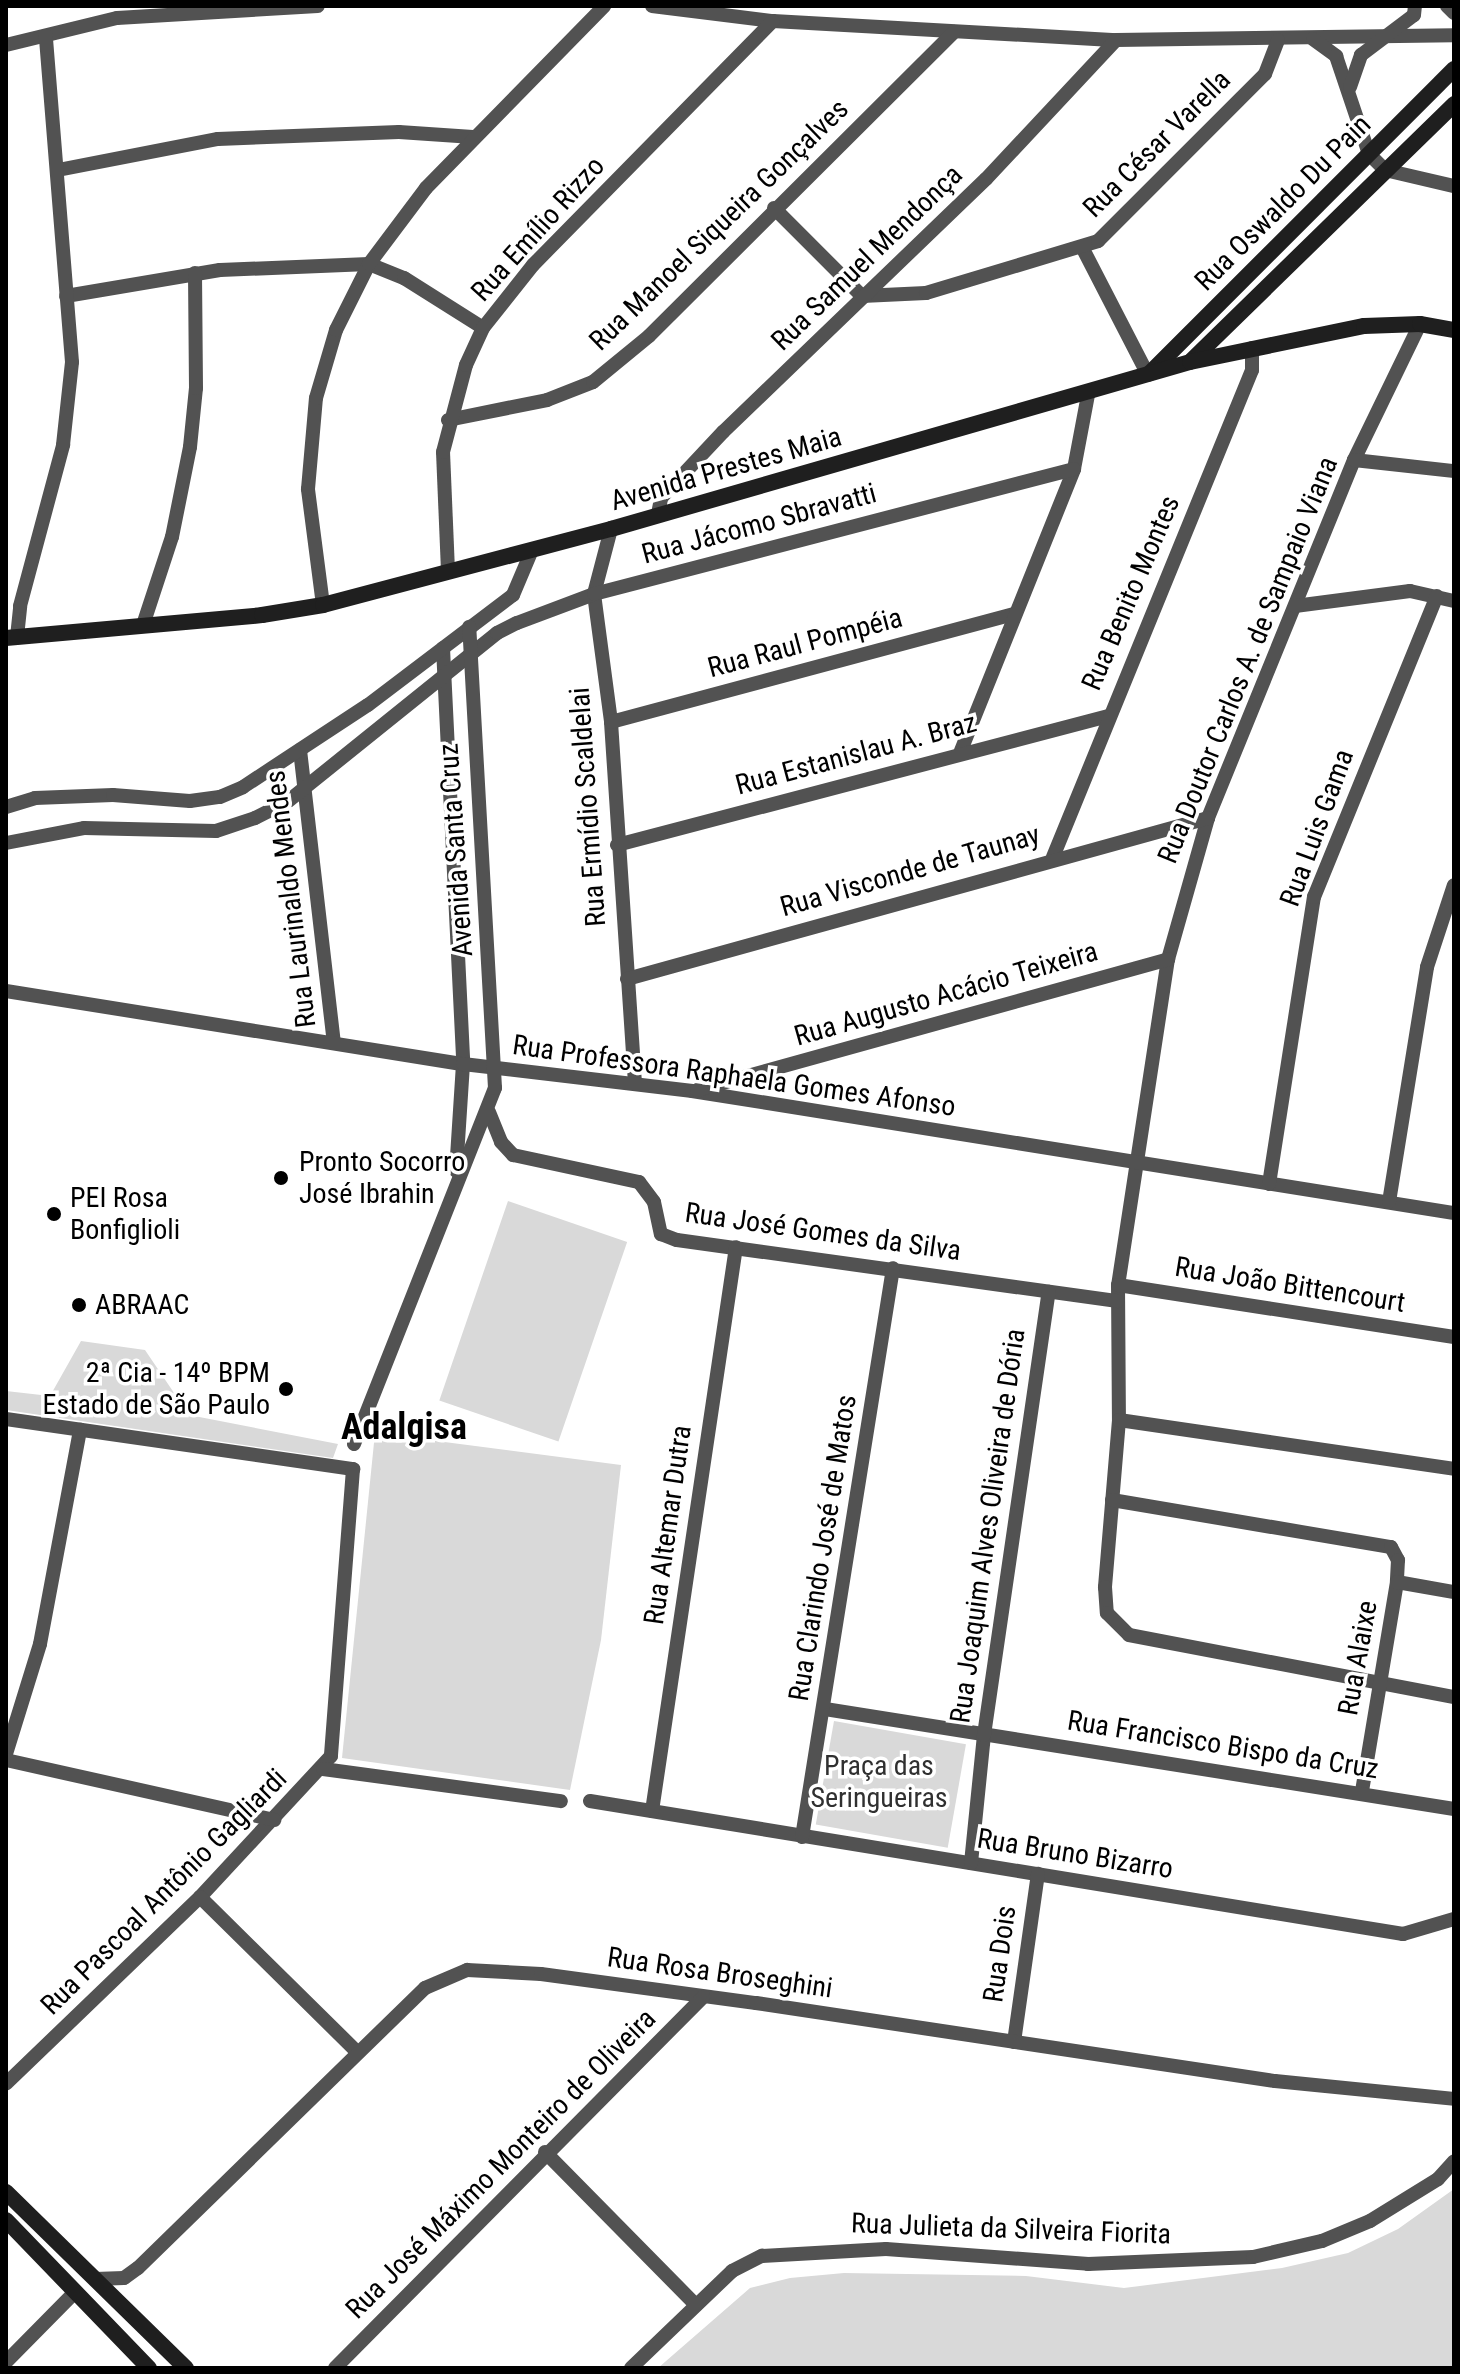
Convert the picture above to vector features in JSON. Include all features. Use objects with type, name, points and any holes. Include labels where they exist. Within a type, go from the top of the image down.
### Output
[{"type":"main road","name":"Rua Oswaldo Du Pain","points":[[1148,375],[1454,69]]},
{"type":"main road","name":"Rua Oswaldo Du Pain","points":[[1190,362],[1454,104]]},
{"type":"main road","name":"Avenida Prestes Maia","points":[[12,638],[323,605],[611,529],[1088,395],[1190,362],[1364,326],[1420,324],[1454,330]]},
{"type":"main road","points":[[6,2192],[186,2368]]},
{"type":"main road","points":[[6,2220],[149,2368]]},
{"type":"street","points":[[6,45],[117,18],[318,6]]},
{"type":"street","points":[[323,605],[308,489],[316,398],[336,330],[369,264],[473,137],[604,6]]},
{"type":"street","points":[[652,6],[773,21],[1116,40],[1454,35]]},
{"type":"street","points":[[1350,92],[1353,68],[1380,36],[1401,25],[1415,6]]},
{"type":"street","points":[[1447,6],[1454,13]]},
{"type":"street","name":"Rua Emílio Rizzo","points":[[448,571],[440,481],[448,420],[483,328],[533,265],[773,21]]},
{"type":"street","name":"Rua Manoel Siqueira Gonçalves","points":[[448,420],[547,400],[593,382],[649,336],[774,208],[954,32]]},
{"type":"street","points":[[12,638],[63,445],[72,362],[46,36]]},
{"type":"street","points":[[1313,39],[1336,56],[1369,154],[1385,170],[1454,186]]},
{"type":"street","name":"Rua Samuel Mendonça","points":[[658,514],[661,498],[682,475],[862,296],[986,179],[1116,40]]},
{"type":"street","name":"Rua César Varella","points":[[862,296],[926,293],[1082,247],[1114,229],[1265,74],[1278,40]]},
{"type":"street","points":[[58,170],[218,139],[399,132],[473,137]]},
{"type":"street","points":[[774,208],[862,296]]},
{"type":"street","points":[[1082,247],[1148,375]]},
{"type":"street","points":[[66,296],[195,273],[369,264],[404,278],[483,328]]},
{"type":"street","points":[[143,625],[172,537],[190,447],[196,388],[195,273]]},
{"type":"street","name":"Rua Doutor Carlos A. de Sampaio Viana","points":[[1379,1681],[1129,1635],[1107,1613],[1119,1420],[1118,1293],[1168,959],[1208,818],[1354,460],[1420,324]]},
{"type":"street","name":"Rua Benito Montes","points":[[1053,857],[1108,716],[1252,370],[1252,348]]},
{"type":"street","points":[[960,753],[1013,614],[1074,469],[1088,395]]},
{"type":"street","points":[[1354,460],[1454,471]]},
{"type":"street","name":"Rua Jácomo Sbravatti","points":[[6,843],[84,828],[216,831],[255,818],[306,787],[469,656],[517,623],[594,594],[1074,469]]},
{"type":"street","name":"Rua Ermídio Scaldelai","points":[[611,529],[594,594],[611,722],[635,1083]]},
{"type":"street","points":[[10,803],[35,798],[220,797],[300,750],[513,595],[532,550]]},
{"type":"street","points":[[1295,606],[1371,592],[1437,596],[1454,601]]},
{"type":"street","name":"Rua Luis Gama","points":[[1269,1184],[1314,897],[1437,596]]},
{"type":"street","name":"Rua Raul Pompéia","points":[[611,722],[1013,614]]},
{"type":"street","name":"Avenida Santa Cruz","points":[[455,1187],[489,1112],[498,1068],[469,627]]},
{"type":"street","name":"Avenida Santa Cruz","points":[[443,648],[463,1064],[455,1187]]},
{"type":"street","name":"Rua Estanislau A. Braz","points":[[617,845],[1108,716]]},
{"type":"street","name":"Rua Laurinaldo Mendes","points":[[300,750],[334,1042]]},
{"type":"street","name":"Rua Visconde de Taunay","points":[[627,979],[1053,857],[1208,818]]},
{"type":"street","points":[[1389,1202],[1427,967],[1454,885]]},
{"type":"street","name":"Rua Augusto Acácio Teixeira","points":[[692,1091],[1168,959]]},
{"type":"street","name":"Rua Professora Raphaela Gomes Afonso","points":[[6,991],[463,1064],[692,1091],[1454,1213]]},
{"type":"street","name":"Rua José Gomes da Silva","points":[[489,1112],[501,1142],[513,1155],[639,1182],[654,1202],[661,1234],[1049,1292],[1118,1293]]},
{"type":"street","points":[[354,1444],[455,1187]]},
{"type":"street","name":"Rua Altemar Dutra","points":[[652,1811],[736,1247]]},
{"type":"street","name":"Rua Clarindo José de Matos","points":[[802,1837],[825,1709],[893,1268]]},
{"type":"street","name":"Rua Joaquim Alves Oliveira de Dória","points":[[971,1863],[984,1735],[1049,1292]]},
{"type":"street","name":"Rua João Bittencourt","points":[[1118,1293],[1454,1337]]},
{"type":"street","points":[[6,1419],[353,1469],[335,1743],[323,1769],[561,1801]]},
{"type":"street","points":[[1119,1420],[1454,1469]]},
{"type":"street","points":[[80,1430],[40,1644],[6,1757],[274,1820]]},
{"type":"street","name":"Rua Alaixe","points":[[1112,1500],[1380,1542],[1391,1547],[1398,1560],[1397,1582],[1362,1791]]},
{"type":"street","points":[[1397,1582],[1454,1592]]},
{"type":"street","points":[[1379,1681],[1454,1697]]},
{"type":"street","name":"Rua Francisco Bispo da Cruz","points":[[825,1709],[1362,1791],[1454,1809]]},
{"type":"street","name":"Rua Pascoal Antônio Gagliardi","points":[[6,2084],[200,1897],[323,1769]]},
{"type":"street","name":"Rua Bruno Bizarro","points":[[590,1801],[1403,1934],[1454,1919]]},
{"type":"street","name":"Rua Dois","points":[[1014,2042],[1038,1874]]},
{"type":"street","points":[[200,1897],[357,2052]]},
{"type":"street","name":"Rua Rosa Broseghini","points":[[95,2279],[124,2278],[138,2268],[425,1988],[467,1970],[541,1974],[1275,2081],[1454,2099]]},
{"type":"street","name":"Rua José Máximo Monteiro de Oliveira","points":[[335,2368],[545,2152],[703,1997]]},
{"type":"street","points":[[545,2152],[696,2305]]},
{"type":"street","name":"Rua Julieta da Silveira Fiorita","points":[[631,2368],[696,2305],[748,2261],[792,2251],[886,2249],[1088,2264],[1281,2252],[1370,2221],[1438,2179],[1454,2161]]},
{"type":"street","points":[[6,2362],[75,2292]]},
{"type":"green space","points":[[508,1201],[627,1242],[558,1442],[439,1401]]},
{"type":"green space","points":[[81,1341],[145,1350],[189,1415],[338,1444],[333,1458],[6,1410],[6,1391],[50,1396]]},
{"type":"green space","points":[[375,1433],[621,1465],[601,1640],[570,1790],[342,1758]]},
{"type":"green space","name":"Praça das Seringueiras","points":[[834,1721],[966,1744],[948,1848],[816,1824]]},
{"type":"green space","points":[[1454,2189],[1454,2368],[658,2368],[750,2288],[790,2278],[844,2273],[1026,2276],[1124,2288],[1282,2268],[1348,2253],[1398,2229]]},
{"type":"place","name":"Pronto Socorro José Ibrahin","points":[[281,1178]]},
{"type":"place","name":"PEI Rosa Bonfiglioli","points":[[54,1214]]},
{"type":"place","name":"ABRAAC","points":[[79,1305]]},
{"type":"place","name":"2ª Cia - 14º BPM Estado de São Paulo","points":[[286,1389]]},
{"type":"district","name":"Adalgisa","points":[[404,1428]]}]
